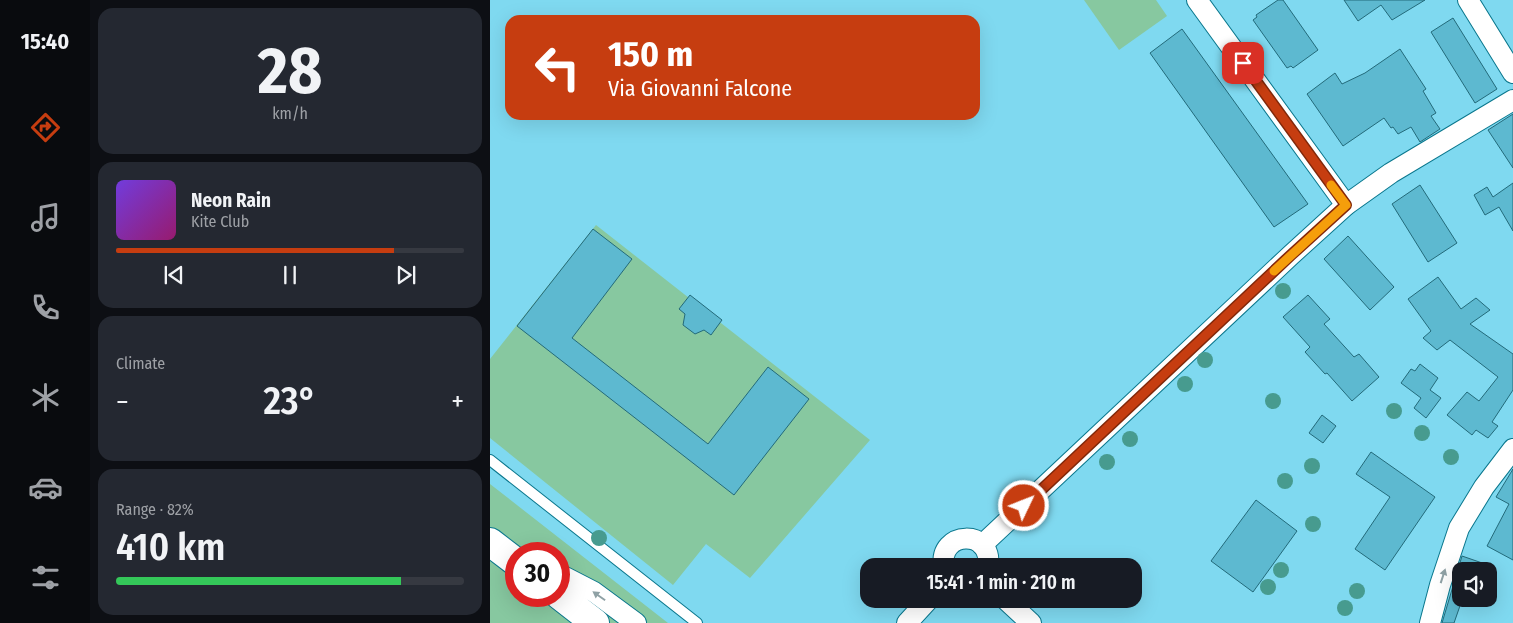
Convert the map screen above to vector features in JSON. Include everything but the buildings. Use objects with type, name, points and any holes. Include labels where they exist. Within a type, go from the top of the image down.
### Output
[{"type":"main road","points":[[490,541],[505,553]]},
{"type":"main road","points":[[570,604],[595,623]]},
{"type":"street","points":[[1197,0],[1346,205]]},
{"type":"street","points":[[1468,0],[1513,73]]},
{"type":"street","points":[[982,545],[1276,268],[1346,205],[1392,173],[1513,100]]},
{"type":"street","points":[[1430,623],[1440,585],[1459,528],[1484,487],[1513,449]]},
{"type":"street","points":[[944,558],[947,549],[952,543],[959,539],[967,538],[975,540],[982,545],[989,558]]},
{"type":"street","points":[[490,541],[505,548]]},
{"type":"street","points":[[570,580],[594,592],[636,623]]},
{"type":"street","points":[[907,623],[921,608]]},
{"type":"street","points":[[1015,608],[1031,623]]},
{"type":"lane","points":[[490,460],[697,623]]},
{"type":"green space","points":[[1084,0],[1156,0],[1167,16],[1119,50]]},
{"type":"green space","points":[[596,225],[870,440],[750,578],[706,544],[673,585],[490,438],[490,359]]},
{"type":"green space","points":[[490,484],[564,542],[505,542],[505,607],[570,607],[570,546],[668,623],[490,623]]},
{"type":"slow traffic","points":[[1274,271],[1346,205],[1331,185]]},
{"type":"route","points":[[1024,506],[1346,205],[1243,63]]}]
